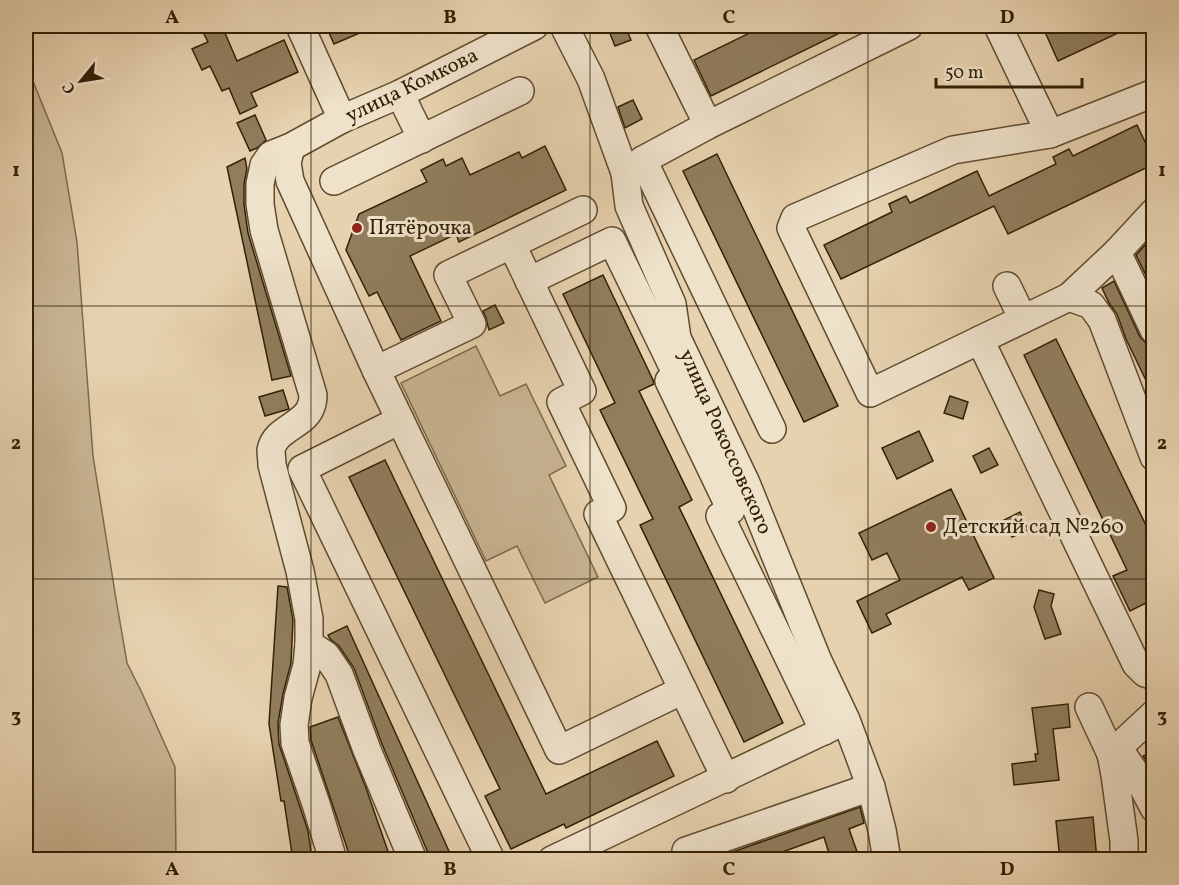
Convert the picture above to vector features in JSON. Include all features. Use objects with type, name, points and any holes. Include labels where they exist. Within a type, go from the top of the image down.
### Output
[{"type":"street","points":[[300,26],[342,119]]},
{"type":"street","name":"улица Комкова","points":[[333,860],[295,743],[294,725],[298,698],[307,665],[309,619],[300,571],[272,465],[271,450],[275,440],[283,432],[306,416],[311,408],[313,394],[264,230],[260,184],[264,165],[272,154],[291,147],[342,119],[400,94],[534,26]]},
{"type":"street","name":"улица Рокоссовского","points":[[564,26],[634,166],[629,206],[672,304],[677,338],[746,483],[818,661],[835,726],[872,787],[887,860]]},
{"type":"street","points":[[659,26],[708,125]]},
{"type":"street","points":[[772,429],[634,166],[708,125],[909,26]]},
{"type":"street","points":[[998,26],[1050,134]]},
{"type":"street","points":[[334,181],[520,91]]},
{"type":"street","points":[[400,94],[422,139]]},
{"type":"street","points":[[1153,94],[1050,134],[953,150],[795,218],[791,228],[875,402],[980,340],[1069,297],[1117,252],[1154,212]]},
{"type":"street","points":[[291,147],[287,163],[290,181],[376,370],[559,750],[683,690]]},
{"type":"street","points":[[376,370],[472,324],[448,275],[583,210]]},
{"type":"street","points":[[529,281],[612,241],[678,377],[669,381],[731,510],[720,516],[835,726],[552,860]]},
{"type":"street","points":[[512,244],[582,391],[561,402],[612,508],[598,514],[726,779]]},
{"type":"street","points":[[1117,252],[1154,330]]},
{"type":"street","points":[[1007,286],[1023,319]]},
{"type":"street","points":[[1069,297],[1090,305],[1102,320],[1154,457]]},
{"type":"street","points":[[980,340],[1136,664],[1144,673],[1154,676]]},
{"type":"street","points":[[400,420],[302,469],[490,860]]},
{"type":"street","points":[[309,644],[326,655],[339,674],[367,750],[413,860]]},
{"type":"street","points":[[1089,707],[1110,754],[1115,775],[1124,841],[1124,860]]},
{"type":"street","points":[[1110,754],[1154,714]]},
{"type":"street","points":[[1110,754],[1125,758],[1154,808]]},
{"type":"street","points":[[686,851],[872,787]]},
{"type":"shaded area","points":[[26,64],[62,153],[77,242],[93,456],[116,599],[127,663],[175,767],[176,859],[26,859]]},
{"type":"shaded area","points":[[476,346],[500,396],[526,384],[566,466],[549,475],[598,577],[545,603],[517,546],[486,561],[401,383]]},
{"type":"building","points":[[200,26],[222,26],[237,61],[284,40],[298,72],[251,93],[257,106],[240,114],[229,88],[222,91],[210,66],[202,70],[192,49],[208,42]]},
{"type":"building","points":[[326,26],[376,26],[334,44]]},
{"type":"building","points":[[607,26],[625,26],[631,40],[615,46]]},
{"type":"building","points":[[764,26],[854,26],[711,96],[694,60]]},
{"type":"building","points":[[1059,26],[1133,26],[1058,61],[1045,32]]},
{"type":"building","points":[[633,100],[642,119],[625,128],[618,107]]},
{"type":"building","points":[[255,115],[266,140],[250,151],[237,123]]},
{"type":"building","points":[[1137,125],[1154,164],[1008,234],[994,206],[841,279],[824,245],[892,212],[889,204],[906,196],[910,203],[977,171],[989,196],[1056,164],[1053,157],[1069,149],[1073,156]]},
{"type":"building","points":[[545,146],[566,190],[459,242],[456,234],[410,256],[441,321],[401,340],[377,292],[369,296],[346,250],[359,214],[427,182],[421,170],[443,159],[446,166],[462,158],[470,175],[519,152],[522,158]]},
{"type":"building","points":[[717,154],[838,406],[804,422],[683,171]]},
{"type":"building","points":[[245,158],[247,169],[244,204],[248,233],[291,376],[272,380],[227,167]]},
{"type":"building","points":[[1154,241],[1154,292],[1136,255],[1146,244]]},
{"type":"building","points":[[603,275],[653,380],[654,384],[639,391],[692,500],[679,507],[783,723],[744,742],[640,525],[653,519],[600,410],[615,403],[563,294]]},
{"type":"building","points":[[1114,281],[1140,337],[1146,343],[1154,346],[1154,397],[1126,339],[1117,314],[1102,288]]},
{"type":"building","points":[[495,305],[504,323],[489,330],[483,311]]},
{"type":"building","points":[[1056,339],[1154,542],[1154,599],[1130,611],[1113,576],[1127,570],[1024,355]]},
{"type":"building","points":[[283,390],[289,409],[265,416],[259,397]]},
{"type":"building","points":[[950,396],[968,402],[963,419],[944,413]]},
{"type":"building","points":[[919,431],[933,461],[897,479],[882,448]]},
{"type":"building","points":[[989,448],[998,465],[981,473],[973,456]]},
{"type":"building","points":[[385,460],[546,794],[657,741],[674,776],[566,828],[564,824],[511,849],[485,796],[500,789],[349,477]]},
{"type":"building","points":[[951,489],[994,578],[969,590],[962,577],[886,614],[891,624],[872,633],[857,601],[900,580],[887,553],[872,560],[859,533]]},
{"type":"building","points":[[1020,512],[1029,530],[1012,537],[1004,520]]},
{"type":"building","points":[[278,586],[287,587],[293,620],[291,663],[278,723],[279,744],[308,831],[312,860],[293,860],[269,724]]},
{"type":"building","points":[[1039,590],[1054,594],[1051,606],[1061,634],[1045,639],[1034,607]]},
{"type":"building","points":[[347,626],[453,860],[431,860],[382,744],[354,668],[339,646],[328,635]]},
{"type":"building","points":[[1068,704],[1070,727],[1053,729],[1059,780],[1014,785],[1012,764],[1036,761],[1035,754],[1038,754],[1032,708]]},
{"type":"building","points":[[338,717],[391,860],[351,860],[311,740],[310,727]]},
{"type":"building","points":[[1154,751],[1154,773],[1143,756]]},
{"type":"building","points":[[860,807],[864,823],[849,829],[860,860],[831,860],[824,837],[760,860],[710,860]]},
{"type":"building","points":[[1093,817],[1097,860],[1060,860],[1056,821]]},
{"type":"place","name":"Пятёрочка","points":[[357,228]]},
{"type":"place","name":"Детский сад №260","points":[[931,527]]}]
